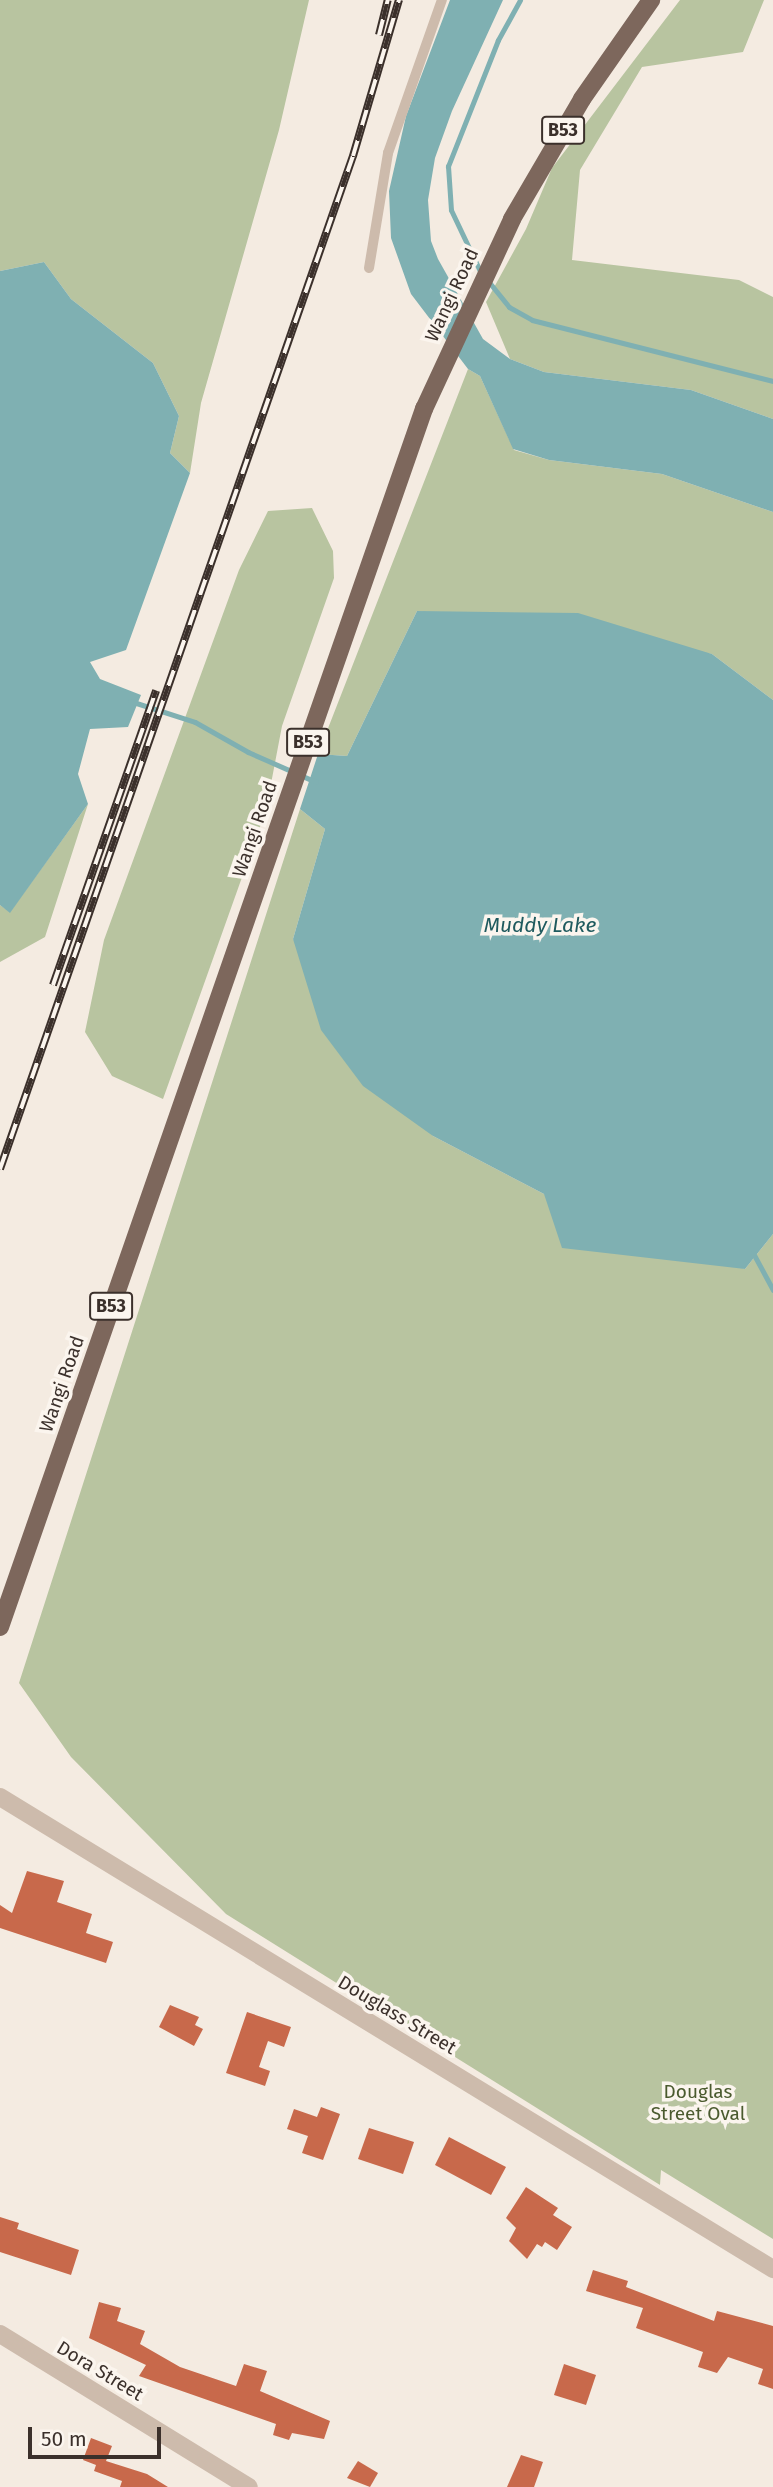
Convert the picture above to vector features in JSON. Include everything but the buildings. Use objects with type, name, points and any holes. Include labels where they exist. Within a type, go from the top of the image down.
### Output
[{"type":"main road","name":"Wangi Road","points":[[0,1627],[434,385],[487,268],[562,132],[651,0]]},
{"type":"street","name":"Douglass Street","points":[[0,1797],[773,2269]]},
{"type":"street","name":"Dora Street","points":[[0,2334],[249,2487]]},
{"type":"lane","points":[[369,268],[388,153],[442,0]]},
{"type":"green space","points":[[0,0],[309,0],[279,130],[201,403],[190,473],[170,453],[179,416],[153,363],[71,299],[44,262],[0,271]]},
{"type":"green space","points":[[680,0],[764,0],[743,52],[642,67],[580,170],[572,260],[739,280],[773,297],[773,419],[691,390],[544,372],[510,359],[486,302],[526,229],[552,168]]},
{"type":"green space","points":[[468,369],[480,376],[514,450],[549,460],[662,474],[773,512],[773,700],[712,654],[417,611],[347,756],[318,754]]},
{"type":"green space","points":[[312,508],[333,551],[334,578],[282,726],[266,810],[163,1099],[112,1076],[85,1032],[104,940],[239,570],[268,511]]},
{"type":"green space","points":[[88,804],[45,937],[0,962],[0,905],[10,912]]},
{"type":"green space","name":"Douglas Street Oval","points":[[300,809],[325,829],[293,939],[433,1136],[544,1194],[745,1269],[773,1234],[773,2239],[661,2170],[660,2185],[226,1914],[71,1757],[19,1683]]},
{"type":"water","points":[[450,0],[503,0],[452,111],[435,158],[428,200],[431,241],[438,259],[483,339],[510,359],[544,372],[691,390],[773,419],[773,512],[662,474],[549,460],[513,449],[480,376],[468,369],[411,294],[391,238],[389,191],[406,116]]},
{"type":"water","points":[[44,262],[71,299],[153,363],[179,416],[170,453],[190,473],[126,650],[90,662],[100,679],[141,695],[128,727],[90,729],[78,774],[88,804],[10,913],[0,905],[0,271]]},
{"type":"water","name":"Muddy Lake","points":[[417,611],[578,613],[712,654],[773,700],[773,1234],[745,1269],[562,1248],[544,1194],[433,1136],[363,1086],[321,1030],[293,939],[325,829],[300,809],[318,754],[347,756]]},
{"type":"waterway","points":[[520,0],[498,40],[448,166],[451,210],[480,271],[509,307],[532,320],[773,381]]},
{"type":"waterway","points":[[130,701],[195,722],[248,752],[316,782]]},
{"type":"waterway","points":[[753,1253],[773,1290]]},
{"type":"railway","points":[[379,35],[388,0]]},
{"type":"railway","points":[[0,1169],[353,156],[399,0]]},
{"type":"railway","points":[[53,985],[156,691]]}]
